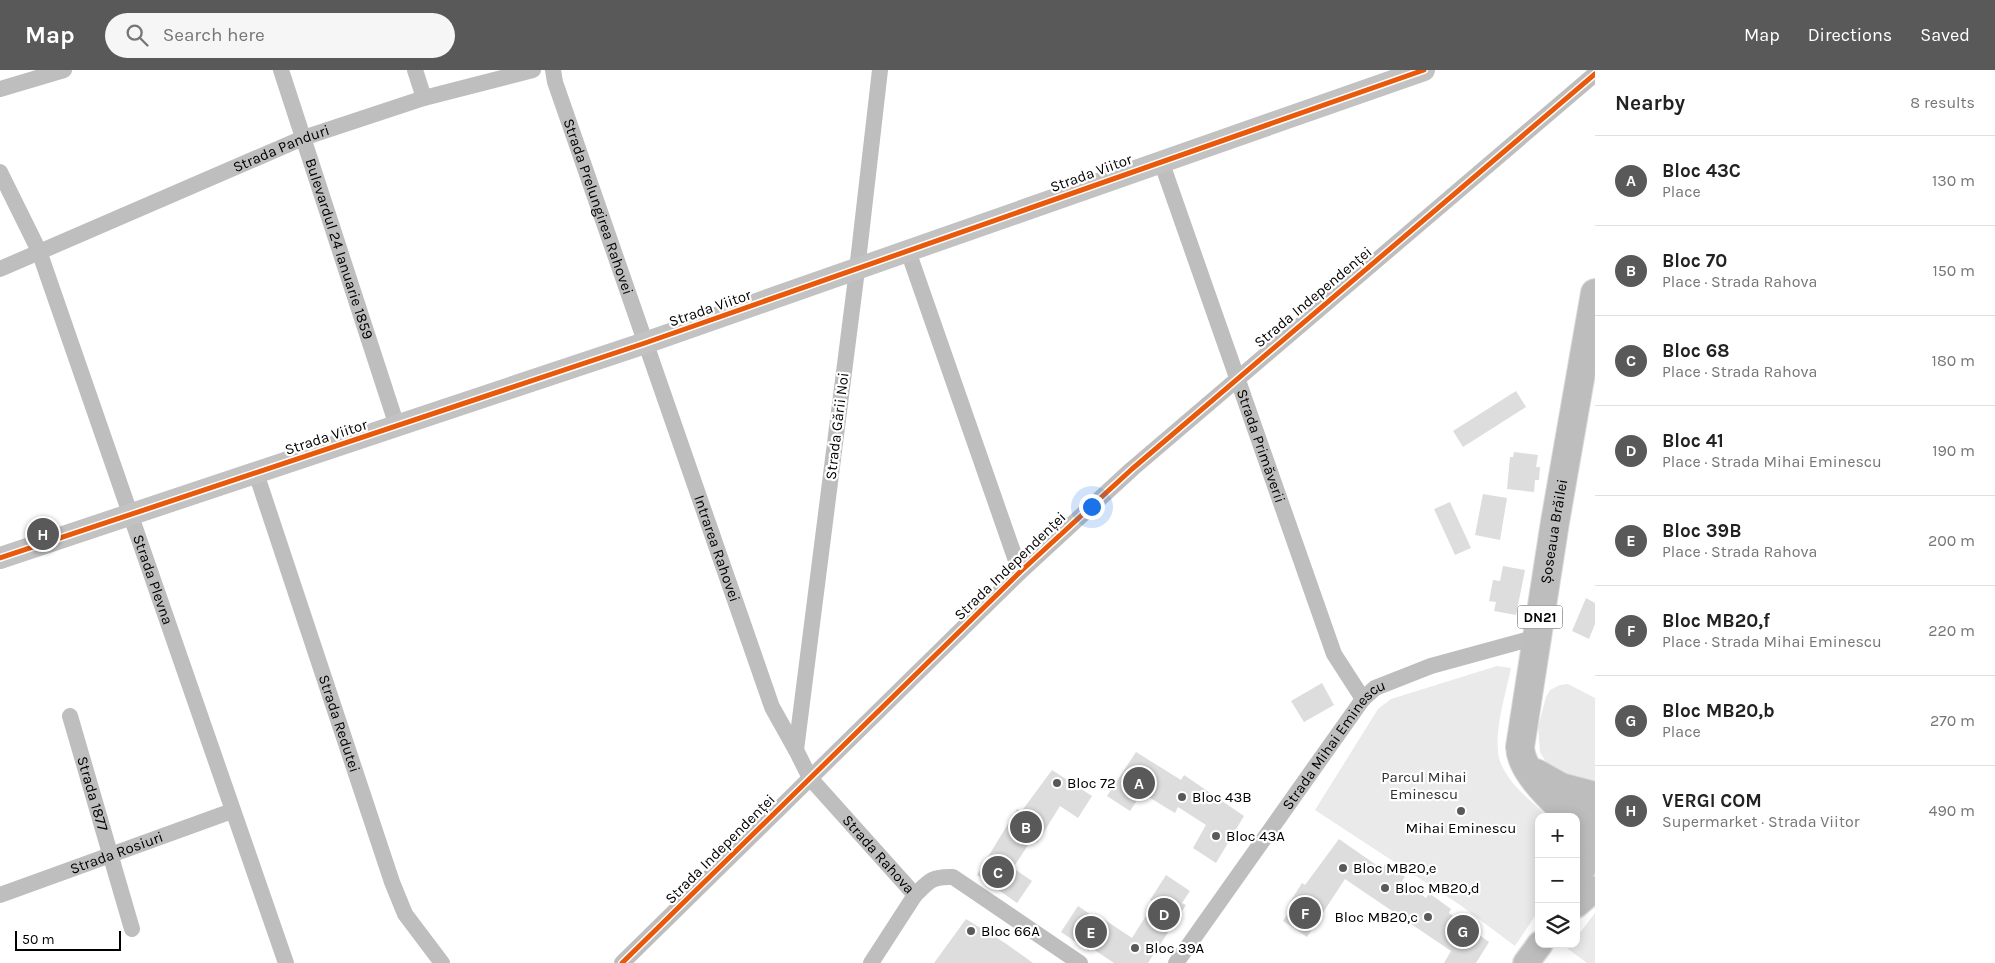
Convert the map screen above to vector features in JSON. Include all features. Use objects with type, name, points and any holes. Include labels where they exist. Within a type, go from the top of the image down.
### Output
[{"type":"highway","name":"Șoseaua Brăilei","points":[[1585,824],[1546,793],[1528,769],[1522,757],[1521,741],[1555,522],[1595,293]]},
{"type":"highway","points":[[1528,769],[1561,787],[1595,796]]},
{"type":"main road","points":[[1580,858],[1585,824]]},
{"type":"main road","points":[[1579,903],[1595,890]]},
{"type":"main road","points":[[1526,963],[1537,948]]},
{"type":"street","points":[[0,90],[64,70]]},
{"type":"street","name":"Bulevardul 24 Ianuarie 1859","points":[[281,70],[397,426]]},
{"type":"street","points":[[415,70],[424,98]]},
{"type":"street","name":"Strada Panduri","points":[[0,269],[303,138],[424,98],[533,70]]},
{"type":"street","name":"Strada Prelungirea Rahovei","points":[[553,70],[555,82],[645,343]]},
{"type":"street","name":"Strada Gării Noi","points":[[796,750],[857,270],[880,70]]},
{"type":"street","name":"Strada Viitor","points":[[0,558],[645,343],[1424,70]]},
{"type":"street","name":"Strada Independenței","points":[[622,963],[1020,572],[1132,469],[1595,74]]},
{"type":"street","name":"Strada Primăverii","points":[[1160,161],[1334,654],[1363,699]]},
{"type":"street","name":"Strada Plevna","points":[[0,172],[39,252],[286,963]]},
{"type":"street","points":[[908,252],[1020,572]]},
{"type":"street","name":"Intrarea Rahovei","points":[[645,343],[772,707],[796,750]]},
{"type":"street","name":"Strada Redutei","points":[[256,473],[392,882],[405,914],[442,963]]},
{"type":"street","name":"Strada Mihai Eminescu","points":[[1176,963],[1363,699],[1375,688],[1431,666],[1537,637]]},
{"type":"street","name":"Strada 1877","points":[[70,716],[132,929]]},
{"type":"street","points":[[796,750],[810,778]]},
{"type":"street","name":"Strada Rahova","points":[[810,778],[915,895],[938,876],[952,877],[1080,963]]},
{"type":"street","name":"Strada Rosiuri","points":[[0,895],[232,811]]},
{"type":"street","points":[[871,963],[915,895]]},
{"type":"green space","name":"Parcul Mihai Eminescu","points":[[1497,666],[1511,668],[1498,731],[1499,756],[1502,766],[1511,781],[1544,813],[1535,813],[1535,916],[1515,946],[1460,905],[1315,810],[1378,709],[1391,699]]},
{"type":"green space","points":[[1568,684],[1595,698],[1595,783],[1561,777],[1546,762],[1540,752],[1538,727],[1546,697],[1550,690],[1560,685]]},
{"type":"green space","points":[[1595,913],[1595,963],[1587,963],[1568,949],[1580,948],[1580,933]]},
{"type":"building","points":[[1516,391],[1526,407],[1463,447],[1453,431]]},
{"type":"building","points":[[1514,452],[1538,455],[1536,467],[1540,467],[1539,480],[1535,480],[1534,492],[1507,489],[1510,457],[1513,457]]},
{"type":"building","points":[[1483,494],[1507,498],[1500,540],[1475,535]]},
{"type":"building","points":[[1450,502],[1471,548],[1455,555],[1434,509]]},
{"type":"building","points":[[1503,566],[1525,570],[1516,615],[1494,611],[1496,602],[1489,601],[1493,580],[1500,581]]},
{"type":"building","points":[[1586,598],[1595,603],[1595,624],[1589,639],[1572,631]]},
{"type":"building","points":[[1322,683],[1334,705],[1304,722],[1291,701]]},
{"type":"building","points":[[1136,752],[1181,780],[1184,775],[1244,816],[1216,863],[1193,848],[1206,825],[1178,807],[1175,813],[1142,793],[1130,811],[1107,796]]},
{"type":"building","points":[[1052,770],[1092,796],[1078,818],[1060,806],[1037,843],[1032,839],[1013,868],[1032,881],[1017,903],[977,875],[1017,809],[1021,812]]},
{"type":"building","points":[[1339,839],[1382,869],[1386,863],[1405,877],[1402,881],[1426,898],[1429,893],[1451,909],[1449,913],[1489,942],[1476,963],[1444,963],[1451,951],[1345,879],[1307,937],[1283,921],[1293,905],[1290,902],[1302,883],[1305,885]]},
{"type":"building","points":[[1166,875],[1190,891],[1182,903],[1186,905],[1148,963],[1114,963],[1090,947],[1089,951],[1061,932],[1078,906],[1097,919],[1099,916],[1132,938],[1154,903],[1150,900]]},
{"type":"building","name":"Bloc 66A","points":[[966,919],[1005,943],[1033,963],[934,963]]},
{"type":"cycle path","points":[[0,558],[645,343],[1424,70]]},
{"type":"cycle path","points":[[622,963],[1020,572],[1132,469],[1595,74]]},
{"type":"place","name":"VERGI COM","points":[[43,534]]},
{"type":"place","name":"Bloc 72","points":[[1057,783]]},
{"type":"place","name":"Bloc 43C","points":[[1139,783]]},
{"type":"place","name":"Bloc 43B","points":[[1182,797]]},
{"type":"place","name":"Mihai Eminescu","points":[[1461,811]]},
{"type":"place","name":"Bloc 70","points":[[1026,827]]},
{"type":"place","name":"Bloc 43A","points":[[1216,836]]},
{"type":"place","name":"Bloc MB20,e","points":[[1343,868]]},
{"type":"place","name":"Bloc 68","points":[[998,872]]},
{"type":"place","name":"Bloc MB20,d","points":[[1385,888]]},
{"type":"place","name":"Bloc MB20,f","points":[[1305,913]]},
{"type":"place","name":"Bloc 41","points":[[1164,914]]},
{"type":"place","name":"Bloc MB20,c","points":[[1428,917]]},
{"type":"place","name":"Bloc 66A","points":[[971,931]]},
{"type":"place","name":"Bloc MB20,b","points":[[1463,931]]},
{"type":"place","name":"Bloc 39B","points":[[1091,932]]},
{"type":"place","name":"Bloc 39A","points":[[1135,948]]}]
